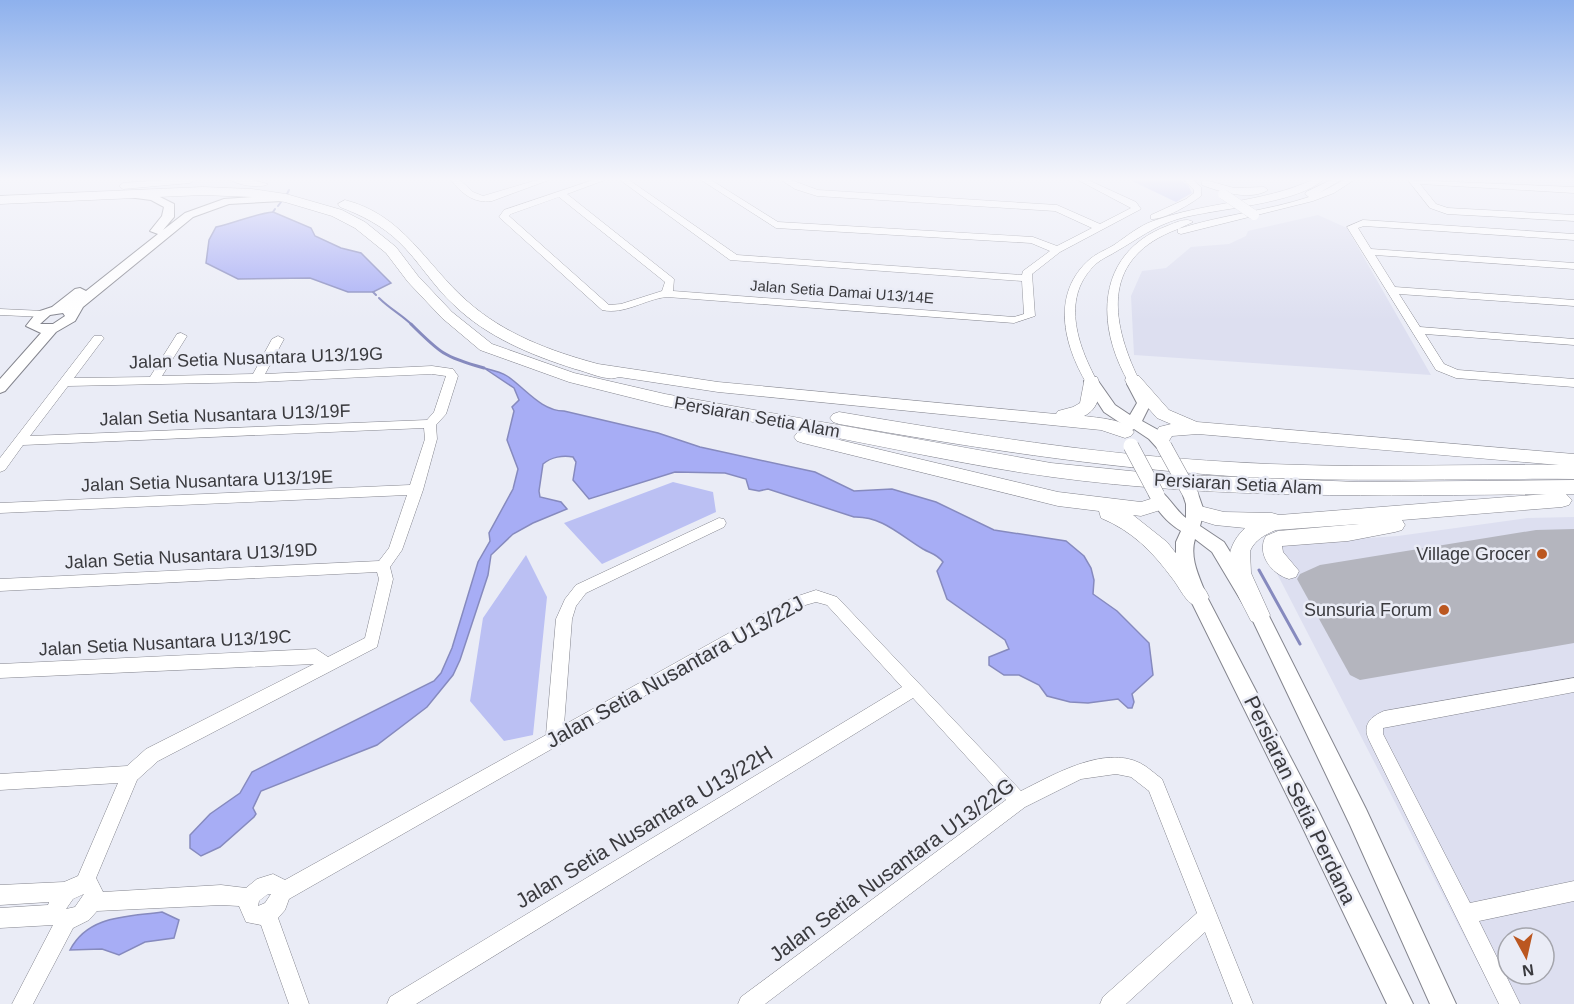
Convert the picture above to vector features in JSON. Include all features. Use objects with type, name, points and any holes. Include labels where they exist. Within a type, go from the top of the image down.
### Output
[{"type":"highway","name":"Persiaran Setia Alam","points":[[362,227],[391,250],[413,279],[447,315],[486,347],[569,377],[665,400],[1051,470],[1149,480],[1358,489],[1574,488]]},
{"type":"highway","name":"Persiaran Setia Alam","points":[[388,227],[404,239],[462,305],[486,324],[528,347],[626,378],[898,429],[1013,448],[1121,462],[1288,471],[1574,472]]},
{"type":"highway","points":[[580,365],[718,387],[1049,417],[1103,424],[1130,433]]},
{"type":"highway","points":[[1133,380],[1163,414],[1198,428]]},
{"type":"highway","points":[[1049,417],[1080,413],[1088,408],[1091,403],[1091,381]]},
{"type":"highway","points":[[665,400],[706,414],[1058,499],[1114,515],[1135,524],[1153,538],[1198,597]]},
{"type":"highway","points":[[1162,443],[1166,431],[1198,428],[1574,459]]},
{"type":"highway","points":[[1058,499],[1141,509],[1158,499]]},
{"type":"highway","points":[[1193,512],[1229,520],[1316,519],[1438,512],[1486,505],[1574,499]]},
{"type":"highway","points":[[1289,571],[1273,554],[1271,546],[1273,541],[1389,526],[1438,512]]},
{"type":"highway","points":[[1259,615],[1239,568],[1237,553],[1242,543],[1252,532],[1274,524],[1316,519]]},
{"type":"main road","points":[[35,326],[159,227]]},
{"type":"main road","points":[[0,388],[52,328],[69,320],[78,304],[174,227]]},
{"type":"main road","points":[[50,312],[72,312]]},
{"type":"main road","points":[[35,326],[52,328]]},
{"type":"main road","points":[[0,373],[36,333],[35,326]]},
{"type":"main road","points":[[1130,433],[1144,403],[1133,380]]},
{"type":"main road","points":[[1091,381],[1107,406],[1130,433],[1158,499],[1172,519],[1193,512]]},
{"type":"main road","points":[[1130,433],[1144,427],[1162,443],[1193,512],[1259,615],[1358,817],[1443,1004]]},
{"type":"main road","name":"Persiaran Setia Perdana","points":[[1193,512],[1184,550],[1198,597],[1310,816],[1400,1004]]},
{"type":"street","name":"Jalan Setia Damai U13/14E","points":[[514,227],[606,308],[617,310],[648,296],[668,294],[1014,320],[1030,316],[1027,278]]},
{"type":"street","points":[[602,227],[670,281],[668,294]]},
{"type":"street","points":[[690,227],[734,258],[1027,278],[1027,273],[1057,250],[1098,227]]},
{"type":"street","points":[[808,227],[1033,240],[1057,250]]},
{"type":"street","points":[[1091,381],[1071,338],[1068,307],[1079,277],[1107,246],[1137,227]]},
{"type":"street","points":[[1095,261],[1149,227]]},
{"type":"street","points":[[1133,380],[1120,354],[1110,315],[1121,264],[1133,250],[1148,239],[1175,227]]},
{"type":"street","points":[[1118,275],[1135,258],[1166,238],[1195,227]]},
{"type":"street","points":[[1353,227],[1366,252],[1437,364],[1456,374],[1574,383]]},
{"type":"street","points":[[1421,227],[1574,237]]},
{"type":"street","points":[[1366,252],[1574,266]]},
{"type":"street","points":[[1390,291],[1574,303]]},
{"type":"street","points":[[0,312],[50,312]]},
{"type":"street","points":[[0,320],[35,326]]},
{"type":"street","points":[[1416,330],[1574,342]]},
{"type":"street","points":[[154,380],[181,336]]},
{"type":"street","points":[[0,467],[98,338]]},
{"type":"street","points":[[257,378],[278,339]]},
{"type":"street","name":"Jalan Setia Nusantara U13/19G","points":[[65,382],[257,378],[432,370],[449,372],[452,379],[440,414],[430,424]]},
{"type":"street","points":[[0,895],[66,892],[84,884],[131,774],[152,755],[372,642],[386,579],[383,566],[395,550],[416,490],[431,439],[430,424]]},
{"type":"street","name":"Jalan Setia Nusantara U13/19F","points":[[21,441],[430,424]]},
{"type":"street","name":"Jalan Setia Nusantara U13/19E","points":[[0,508],[416,490]]},
{"type":"street","points":[[554,739],[564,619],[570,603],[581,589],[718,523]]},
{"type":"street","name":"Jalan Setia Nusantara U13/19D","points":[[0,585],[383,566]]},
{"type":"street","name":"Jalan Setia Nusantara U13/22J","points":[[281,892],[797,602],[816,596],[832,601],[1019,801]]},
{"type":"street","name":"Jalan Setia Nusantara U13/19C","points":[[0,671],[316,656],[327,666]]},
{"type":"street","points":[[1510,1004],[1375,735],[1375,724],[1384,719],[1574,685]]},
{"type":"street","name":"Jalan Setia Nusantara U13/22H","points":[[397,1004],[914,689]]},
{"type":"street","name":"Jalan Setia Nusantara U13/22G","points":[[748,1004],[1019,801],[1079,771],[1116,766],[1134,769],[1156,785],[1207,917]]},
{"type":"street","points":[[0,782],[131,774]]},
{"type":"street","points":[[0,918],[61,917],[83,912],[92,902],[94,892],[93,888],[84,884]]},
{"type":"street","points":[[268,884],[277,885],[281,892],[276,906],[267,914],[253,915],[248,908],[250,898],[258,889],[268,884]]},
{"type":"street","points":[[1465,914],[1574,891]]},
{"type":"street","points":[[21,1004],[61,917],[57,903],[66,892]]},
{"type":"street","points":[[92,902],[221,895],[250,898]]},
{"type":"street","points":[[267,914],[299,1004]]},
{"type":"street","points":[[1110,1004],[1207,917],[1243,1004]]},
{"type":"shaded area","points":[[216,227],[308,227],[315,236],[341,248],[361,253],[391,283],[373,292],[348,292],[310,278],[238,279],[206,263],[209,240]]},
{"type":"shaded area","points":[[1266,227],[1347,228],[1431,375],[1134,355],[1131,296],[1142,271],[1166,268],[1191,247],[1229,244],[1246,236],[1248,231]]},
{"type":"shaded area","points":[[484,368],[505,375],[541,403],[556,410],[658,433],[700,447],[815,472],[854,491],[892,489],[936,502],[994,530],[1066,541],[1084,556],[1091,568],[1094,580],[1093,594],[1117,611],[1149,643],[1153,675],[1132,694],[1134,702],[1132,708],[1128,708],[1118,699],[1088,703],[1070,702],[1047,696],[1039,685],[1019,675],[1004,675],[989,665],[989,657],[1009,649],[1005,640],[947,599],[937,571],[943,562],[941,559],[882,523],[854,517],[768,489],[759,491],[749,489],[746,479],[725,473],[675,472],[589,499],[573,480],[576,462],[573,457],[557,457],[543,464],[540,497],[561,502],[567,509],[513,534],[491,555],[488,575],[460,660],[453,675],[427,707],[377,745],[261,791],[253,808],[256,814],[254,817],[220,847],[201,856],[190,848],[190,835],[210,814],[240,793],[252,772],[434,681],[441,673],[452,648],[478,562],[490,541],[489,533],[513,489],[518,469],[507,440],[514,411],[512,407],[519,400],[514,388]]},
{"type":"shaded area","points":[[673,482],[713,492],[716,512],[602,564],[564,523]]},
{"type":"shaded area","points":[[1574,517],[1574,1004],[1499,1004],[1270,560],[1279,544],[1398,536],[1527,518]]},
{"type":"shaded area","points":[[526,555],[547,597],[533,735],[504,741],[470,701],[483,618]]},
{"type":"shaded area","points":[[162,912],[179,920],[174,938],[145,942],[119,955],[102,949],[70,950],[87,930],[98,924],[122,917]]},
{"type":"building","name":"Sunsuria Forum","points":[[1574,529],[1574,643],[1360,680],[1350,675],[1297,579],[1300,574],[1320,565],[1536,530]]},
{"type":"waterway","points":[[373,292],[376,295]]},
{"type":"waterway","points":[[379,298],[412,325]]},
{"type":"waterway","points":[[412,325],[443,353],[484,368]]},
{"type":"waterway","points":[[1259,570],[1300,644]]},
{"type":"place","name":"Village Grocer","points":[[1542,554]]},
{"type":"place","name":"Sunsuria Forum","points":[[1444,610]]}]
